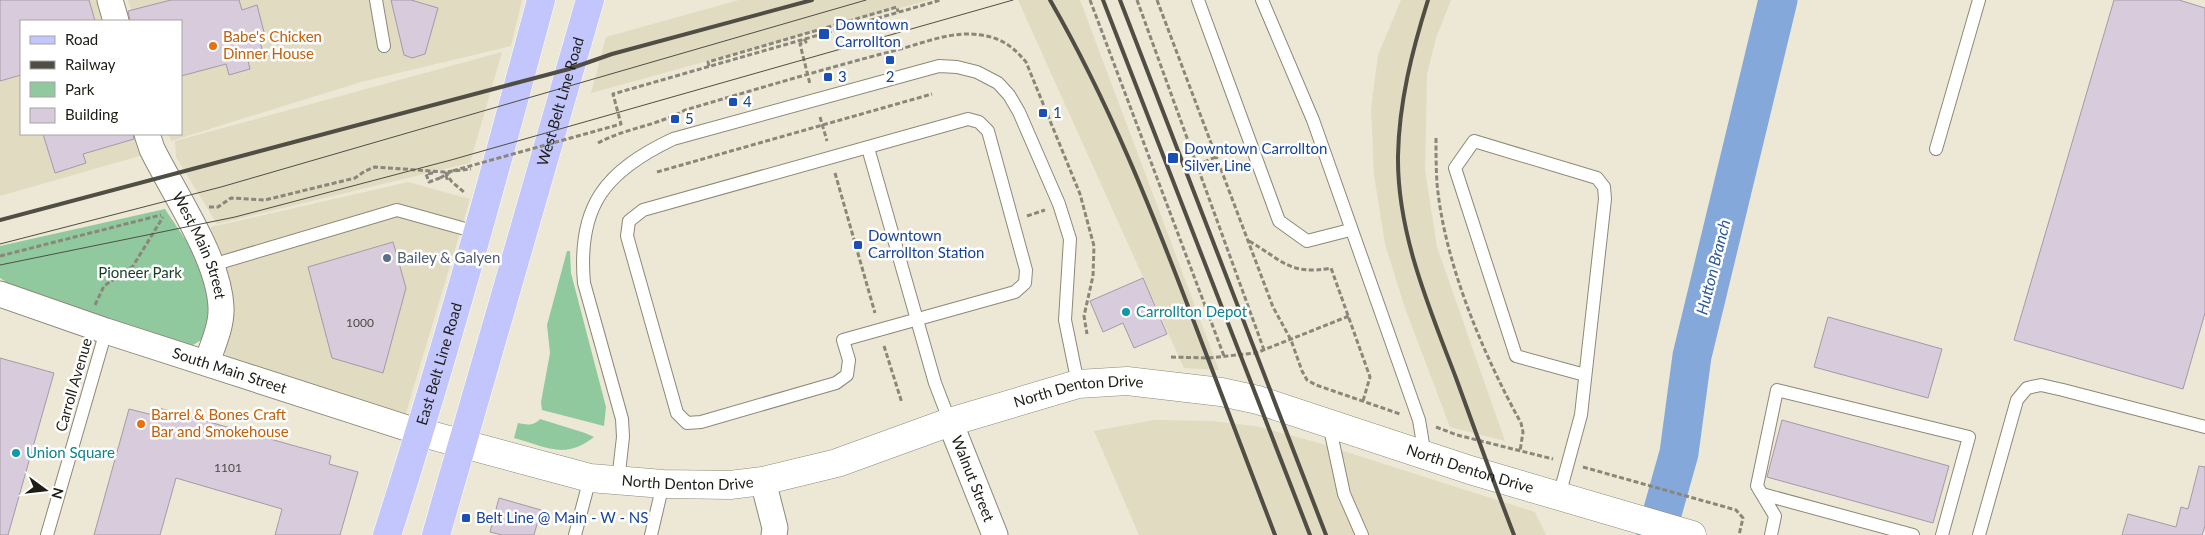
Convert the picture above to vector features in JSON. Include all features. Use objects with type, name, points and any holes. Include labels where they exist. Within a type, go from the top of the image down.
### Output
[{"type":"main road","points":[[478,192],[541,0]]},
{"type":"main road","name":"West Belt Line Road","points":[[462,444],[590,0]]},
{"type":"main road","name":"East Belt Line Road","points":[[387,535],[419,432],[476,232],[478,192]]},
{"type":"main road","points":[[436,535],[462,444]]},
{"type":"street","points":[[110,0],[116,20]]},
{"type":"street","name":"West Main Street","points":[[147,135],[152,149],[217,278],[222,308],[216,336],[207,362]]},
{"type":"street","name":"South Main Street","points":[[0,294],[106,331],[207,362],[419,432],[462,444]]},
{"type":"street","name":"North Denton Drive","points":[[462,444],[590,478],[618,482],[730,485],[763,482],[837,463],[950,422],[1078,384],[1126,382],[1221,392],[1258,400],[1425,456],[1600,510],[1692,535]]},
{"type":"street","name":"Walnut Street","points":[[950,422],[995,535]]},
{"type":"street","points":[[763,482],[775,528],[774,535]]},
{"type":"lane","points":[[376,0],[384,46]]},
{"type":"lane","points":[[1198,0],[1279,221],[1308,241],[1350,230]]},
{"type":"lane","points":[[1262,0],[1313,120],[1350,230],[1419,420],[1425,456]]},
{"type":"lane","points":[[1936,149],[1979,0]]},
{"type":"lane","points":[[618,482],[623,437],[622,418],[584,283],[582,261],[586,233],[594,204],[609,181],[624,167],[644,153],[673,139],[939,66],[958,67],[977,72],[998,83],[1009,95],[1023,121],[1059,204],[1070,239],[1064,320],[1078,384]]},
{"type":"lane","points":[[968,119],[979,122],[988,131],[1026,270],[1025,283],[1015,292],[918,320],[844,340],[849,360],[847,376],[836,383],[701,422],[687,423],[678,413],[627,236],[630,221],[643,210],[968,119]]},
{"type":"lane","points":[[1559,496],[1581,415],[1605,199],[1604,187],[1597,178],[1474,141],[1455,168],[1516,356],[1585,375]]},
{"type":"lane","points":[[868,148],[938,391],[950,422]]},
{"type":"lane","points":[[212,265],[397,210],[476,232]]},
{"type":"lane","name":"Carroll Avenue","points":[[47,535],[106,331]]},
{"type":"lane","points":[[1980,535],[2017,400],[2027,388],[2041,385],[2064,390],[2205,427]]},
{"type":"lane","points":[[1771,535],[1775,516],[1756,486],[1777,390],[1969,437],[1942,535]]},
{"type":"lane","points":[[1329,424],[1344,494],[1362,535]]},
{"type":"lane","points":[[574,535],[590,478]]},
{"type":"lane","points":[[651,535],[663,484]]},
{"type":"lane","points":[[1762,494],[1913,535]]},
{"type":"path","points":[[436,172],[426,174],[429,182],[440,178],[445,173],[622,124],[613,94],[805,41],[941,0]]},
{"type":"path","points":[[1090,0],[1224,356]]},
{"type":"path","points":[[1137,0],[1264,350]]},
{"type":"path","points":[[1157,0],[1273,307],[1291,340]]},
{"type":"path","points":[[709,66],[708,62],[897,7],[898,12]]},
{"type":"path","points":[[798,36],[811,87]]},
{"type":"path","points":[[800,44],[805,41]]},
{"type":"path","points":[[598,143],[609,136],[670,118],[685,110],[808,75]]},
{"type":"path","points":[[657,172],[932,94]]},
{"type":"path","points":[[820,117],[827,142]]},
{"type":"path","points":[[1436,138],[1437,183],[1444,227],[1453,262],[1489,362],[1521,423],[1523,432],[1520,451]]},
{"type":"path","points":[[1197,164],[1216,157]]},
{"type":"path","points":[[204,207],[218,206],[231,198],[265,200],[355,178],[365,170],[375,167],[445,173],[474,168]]},
{"type":"path","points":[[834,170],[876,318]]},
{"type":"path","points":[[445,173],[460,190],[478,192]]},
{"type":"path","points":[[445,173],[448,182]]},
{"type":"path","points":[[1075,196],[1080,194]]},
{"type":"path","points":[[0,256],[164,214],[133,266],[104,286],[92,310]]},
{"type":"path","points":[[1248,241],[1293,268],[1313,270],[1331,268],[1370,377],[1363,401]]},
{"type":"path","points":[[1171,357],[1224,356],[1264,350],[1349,316]]},
{"type":"path","points":[[884,345],[902,403]]},
{"type":"path","points":[[1610,474],[1736,510],[1743,518],[1739,535]]},
{"type":"shaded area","points":[[0,0],[100,0],[106,20],[20,20],[20,135],[137,135],[143,155],[0,196]]},
{"type":"shaded area","points":[[128,0],[522,0],[511,46],[361,82],[171,141],[169,135],[182,135],[182,20],[135,20]]},
{"type":"shaded area","points":[[739,0],[929,0],[591,93],[606,37]]},
{"type":"shaded area","points":[[1018,0],[1080,0],[1219,370],[1184,368]]},
{"type":"shaded area","points":[[1401,0],[1451,0],[1436,38],[1427,74],[1425,170],[1437,247],[1505,441],[1450,427],[1405,308],[1385,244],[1374,175],[1371,109],[1378,55]]},
{"type":"shaded area","points":[[502,52],[470,163],[217,224],[176,157],[175,141]]},
{"type":"shaded area","points":[[408,182],[470,199],[405,416],[226,359],[211,227]]},
{"type":"shaded area","points":[[1154,420],[1212,421],[1255,426],[1312,441],[1535,512],[1546,535],[1139,535],[1094,431]]},
{"type":"green space","name":"Pioneer Park","points":[[165,209],[197,257],[210,294],[208,336],[188,348],[18,290],[0,278],[0,246]]},
{"type":"green space","points":[[567,251],[570,251],[571,273],[606,407],[604,426],[542,410],[541,402],[550,353],[547,325]]},
{"type":"green space","points":[[540,419],[594,437],[584,444],[565,450],[546,448],[514,438],[518,423],[530,424]]},
{"type":"building","points":[[0,0],[89,0],[95,20],[20,20],[20,75],[0,81]]},
{"type":"building","points":[[171,0],[239,0],[242,10],[257,5],[264,32],[258,33],[262,49],[246,53],[250,69],[229,75],[226,64],[182,76],[182,20],[130,20],[128,11]]},
{"type":"building","points":[[391,0],[411,0],[438,8],[425,54],[412,58],[404,55]]},
{"type":"building","points":[[2114,0],[2179,0],[2205,8],[2205,313],[2183,389],[2014,340]]},
{"type":"building","points":[[43,135],[133,135],[134,139],[83,154],[86,163],[55,173]]},
{"type":"building","points":[[393,242],[406,288],[383,373],[332,358],[308,267]]},
{"type":"building","name":"Carrollton Depot","points":[[1143,278],[1167,334],[1134,348],[1123,323],[1103,332],[1090,301]]},
{"type":"building","points":[[1828,317],[1942,349],[1928,398],[1814,367]]},
{"type":"building","name":"Union Square","points":[[0,358],[54,373],[8,535],[0,535]]},
{"type":"building","points":[[159,408],[331,456],[329,464],[358,472],[340,535],[275,535],[282,509],[176,478],[160,535],[94,535],[129,409],[157,416]]},
{"type":"building","points":[[1782,420],[1949,466],[1933,523],[1767,477]]},
{"type":"building","points":[[2199,466],[2205,467],[2205,526],[2202,535],[2122,535],[2128,514],[2176,527],[2181,507],[2188,509]]},
{"type":"building","points":[[499,498],[541,510],[534,535],[502,535],[490,532]]},
{"type":"waterway","name":"Hutton Branch","points":[[1656,535],[1679,453],[1692,356],[1778,0]]},
{"type":"tram line","points":[[0,244],[221,187],[866,0]]},
{"type":"tram line","points":[[0,265],[235,217],[451,160],[1013,0]]},
{"type":"railway","points":[[0,220],[569,69],[612,54],[812,0]]},
{"type":"railway","points":[[1050,0],[1110,117],[1146,198],[1275,535]]},
{"type":"railway","points":[[1103,0],[1310,535]]},
{"type":"railway","points":[[1120,0],[1326,535]]},
{"type":"railway","points":[[1428,0],[1412,58],[1401,116],[1398,156],[1399,185],[1403,213],[1416,269],[1514,535]]},
{"type":"place","name":"Downtown Carrollton","points":[[824,34]]},
{"type":"place","name":"Babe's Chicken Dinner House","points":[[213,46]]},
{"type":"place","name":"2","points":[[890,60]]},
{"type":"place","name":"3","points":[[828,77]]},
{"type":"place","name":"4","points":[[733,102]]},
{"type":"place","name":"1","points":[[1043,113]]},
{"type":"place","name":"5","points":[[675,119]]},
{"type":"place","name":"Downtown Carrollton Silver Line","points":[[1173,158]]},
{"type":"place","name":"Downtown Carrollton Station","points":[[858,245]]},
{"type":"place","name":"Bailey & Galyen","points":[[387,258]]},
{"type":"place","name":"Carrollton Depot","points":[[1126,312]]},
{"type":"place","name":"Barrel & Bones Craft Bar and Smokehouse","points":[[141,424]]},
{"type":"place","name":"Union Square","points":[[16,453]]},
{"type":"place","name":"Belt Line @ Main - W - NS","points":[[466,518]]}]
